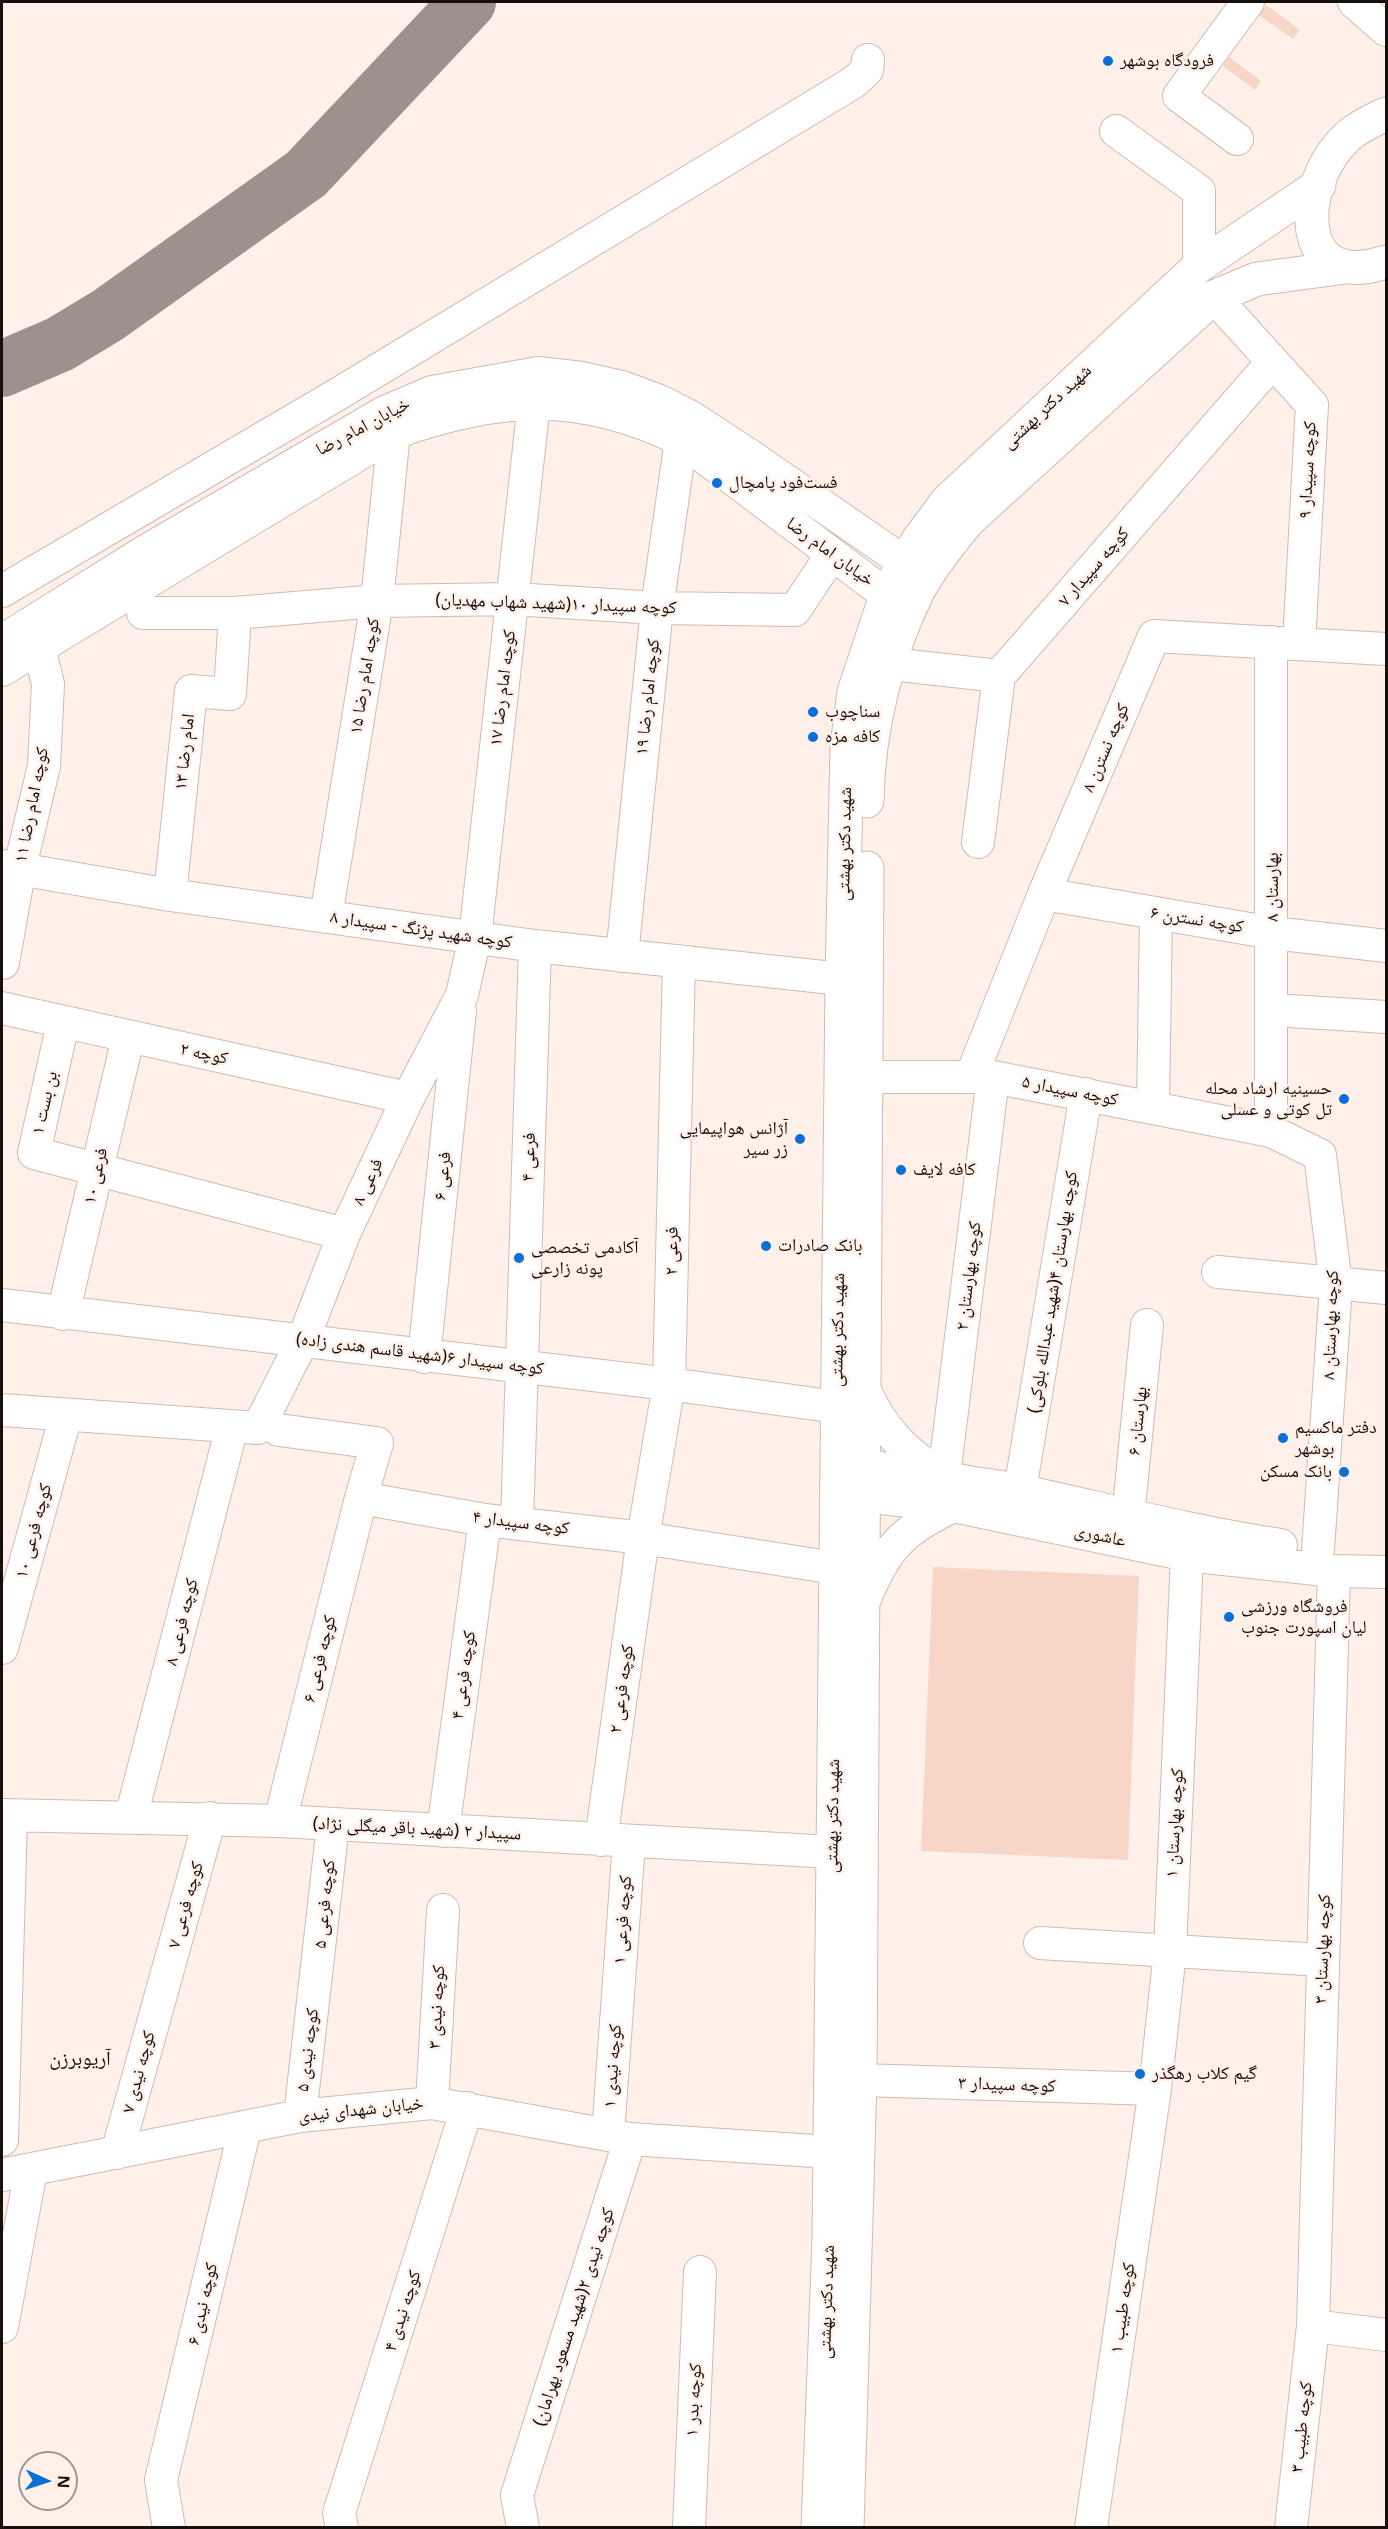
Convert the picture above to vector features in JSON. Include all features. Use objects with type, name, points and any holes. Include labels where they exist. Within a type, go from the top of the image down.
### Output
[{"type":"main road","points":[[1346,267],[1323,256],[1312,232],[1312,207],[1319,185],[1346,138],[1386,114]]},
{"type":"main road","name":"شهید دکتر بهشتی","points":[[850,1398],[865,1077],[868,774],[875,713],[891,664],[911,576],[947,501],[1199,266],[1319,185]]},
{"type":"main road","name":"شهید دکتر بهشتی","points":[[848,2528],[860,2080],[863,1605],[850,1398],[842,979],[847,746],[854,692],[887,593],[935,563],[967,522],[1215,297],[1257,279],[1346,267],[1371,267],[1386,262]]},
{"type":"main road","name":"شهید دکتر بهشتی","points":[[818,2528],[830,2152],[835,1568],[854,1481]]},
{"type":"street","points":[[1237,140],[1179,96],[1248,2]]},
{"type":"street","points":[[1354,2],[1386,30]]},
{"type":"street","points":[[2,591],[353,385],[854,82],[867,70],[868,60]]},
{"type":"street","points":[[1116,131],[1199,191],[1199,266]]},
{"type":"street","name":"کوچه سپیدار ۹","points":[[1215,297],[1312,405],[1285,643]]},
{"type":"street","name":"خیابان امام رضا","points":[[2,641],[144,552],[373,419],[432,392],[538,373],[582,378],[622,387],[662,402],[691,417],[749,455],[911,576]]},
{"type":"street","name":"کوچه سپیدار ۷","points":[[999,676],[1261,375]]},
{"type":"street","name":"خیابان امام رضا","points":[[2,670],[394,433],[437,418],[480,408],[534,403],[578,406],[615,412],[681,440],[732,481],[887,593]]},
{"type":"street","name":"کوچه امام رضا ۱۷","points":[[475,937],[534,403]]},
{"type":"street","name":"کوچه امام رضا ۱۵","points":[[326,917],[378,601],[394,433]]},
{"type":"street","name":"کوچه امام رضا ۱۹","points":[[622,956],[657,608],[681,440]]},
{"type":"street","points":[[732,481],[749,455]]},
{"type":"street","name":"کوچه سپیدار ۱۰(شهید شهاب مهدیان)","points":[[142,613],[235,613],[378,601],[514,599],[657,608],[795,610],[832,554]]},
{"type":"street","name":"امام رضا ۱۳","points":[[170,895],[191,691],[230,694],[235,613]]},
{"type":"street","name":"کوچه نسترن ۸","points":[[982,1077],[1044,894],[1154,636],[1386,648]]},
{"type":"street","name":"بهارستان ۸","points":[[1272,1131],[1273,933],[1285,643]]},
{"type":"street","name":"کوچه امام رضا ۱۱","points":[[3,963],[11,866],[44,765],[48,684],[39,647]]},
{"type":"street","points":[[891,664],[999,676],[978,842]]},
{"type":"street","name":"کوچه شهید پژنگ - سپیدار ۸","points":[[11,866],[170,895],[535,946],[842,979]]},
{"type":"street","name":"کوچه نسترن ۶","points":[[1044,894],[1273,933],[1386,946]]},
{"type":"street","points":[[1153,1107],[1155,914]]},
{"type":"street","name":"فرعی ۸","points":[[256,1428],[303,1340],[344,1234],[408,1098],[462,995],[475,937]]},
{"type":"street","name":"فرعی ۴","points":[[523,1368],[535,946]]},
{"type":"street","name":"فرعی ۲","points":[[643,1538],[669,1384],[679,961]]},
{"type":"street","name":"فرعی ۶","points":[[424,1357],[462,995]]},
{"type":"street","name":"کوچه ۲","points":[[2,1008],[128,1038],[408,1098]]},
{"type":"street","points":[[1273,1010],[1386,1017]]},
{"type":"street","name":"بن بست ۱","points":[[63,1023],[34,1153],[98,1168]]},
{"type":"street","name":"فرعی ۱۰","points":[[63,1314],[128,1038]]},
{"type":"street","name":"کوچه سپیدار ۵","points":[[865,1077],[982,1077],[1086,1094],[1272,1131]]},
{"type":"street","name":"کوچه بهارستان ۲","points":[[944,1476],[982,1077]]},
{"type":"street","name":"کوچه بهارستان ۴(شهید عبدالله بلوکی)","points":[[1020,1490],[1086,1094]]},
{"type":"street","name":"کوچه بهارستان ۸","points":[[1272,1131],[1320,1155],[1336,1285],[1326,1560]]},
{"type":"street","points":[[98,1168],[344,1234]]},
{"type":"street","points":[[1218,1272],[1336,1285],[1386,1287]]},
{"type":"street","name":"کوچه سپیدار ۶(شهید قاسم هندی زاده)","points":[[2,1305],[523,1368],[669,1384],[850,1398]]},
{"type":"street","name":"بهارستان ۶","points":[[1128,1517],[1147,1325]]},
{"type":"street","points":[[517,1523],[523,1368]]},
{"type":"street","name":"عاشوری","points":[[850,1398],[878,1420],[896,1440],[971,1499],[1187,1556],[1326,1560],[1386,1551]]},
{"type":"street","points":[[2,1410],[256,1428],[377,1443],[361,1498]]},
{"type":"street","name":"کوچه فرعی ۱۰","points":[[2,1648],[66,1415]]},
{"type":"street","name":"کوچه فرعی ۸","points":[[131,1817],[256,1428]]},
{"type":"street","points":[[854,1481],[944,1476]]},
{"type":"street","points":[[854,1481],[971,1499]]},
{"type":"street","name":"عاشوری","points":[[971,1499],[1020,1490],[1128,1517],[1386,1572]]},
{"type":"street","name":"کوچه سپیدار ۴","points":[[361,1498],[485,1520],[643,1538],[835,1568]]},
{"type":"street","name":"کوچه فرعی ۶","points":[[280,1821],[361,1498]]},
{"type":"street","points":[[863,1605],[878,1567],[900,1539],[923,1520],[971,1499]]},
{"type":"street","name":"کوچه فرعی ۴","points":[[443,1831],[485,1520]]},
{"type":"street","name":"کوچه فرعی ۲","points":[[615,1841],[643,1538]]},
{"type":"street","name":"کوچه بهارستان ۱","points":[[1155,2089],[1170,1952],[1187,1556]]},
{"type":"street","name":"کوچه بهارستان ۳","points":[[1313,2326],[1322,1959],[1326,1560]]},
{"type":"street","points":[[2,2140],[6,1999],[6,1815]]},
{"type":"street","name":"سپیدار ۲ (شهید باقر میگلی نژاد)","points":[[6,1815],[280,1821],[833,1852]]},
{"type":"street","name":"کوچه فرعی ۷","points":[[161,1992],[210,1818]]},
{"type":"street","name":"کوچه فرعی ۵","points":[[316,1984],[333,1825]]},
{"type":"street","name":"کوچه فرعی ۱","points":[[615,1841],[618,1999]]},
{"type":"street","name":"کوچه نیدی ۳","points":[[432,2103],[443,1910]]},
{"type":"street","points":[[1040,1944],[1322,1959]]},
{"type":"street","name":"کوچه نیدی ۵","points":[[300,2116],[316,1984]]},
{"type":"street","name":"کوچه نیدی ۷","points":[[117,2153],[161,1992]]},
{"type":"street","name":"کوچه نیدی ۱","points":[[618,1999],[619,2136]]},
{"type":"street","name":"کوچه سپیدار ۳","points":[[860,2080],[1155,2089]]},
{"type":"street","name":"کوچه طبیب ۱","points":[[1091,2528],[1155,2089]]},
{"type":"street","name":"خیابان شهدای نیدی","points":[[16,2172],[300,2116],[432,2103],[619,2136],[830,2152]]},
{"type":"street","name":"کوچه نیدی ۴","points":[[340,2520],[467,2108]]},
{"type":"street","name":"کوچه نیدی ۶","points":[[170,2528],[161,2480],[245,2128]]},
{"type":"street","name":"کوچه نیدی ۲(شهید مسعود بهرامان)","points":[[523,2528],[517,2495],[619,2136]]},
{"type":"street","points":[[2,2326],[16,2172]]},
{"type":"street","name":"کوچه بدر ۱","points":[[689,2528],[700,2272]]},
{"type":"street","points":[[1313,2326],[1386,2335]]},
{"type":"street","name":"کوچه طبیب ۳","points":[[1291,2528],[1313,2326]]},
{"type":"shaded area","points":[[1266,5],[1300,30],[1293,39],[1259,15]]},
{"type":"shaded area","points":[[1229,57],[1261,81],[1255,90],[1223,66]]},
{"type":"shaded area","points":[[933,1567],[1139,1576],[1128,1860],[921,1851]]},
{"type":"taxiway","points":[[2,369],[60,344],[108,315],[306,174],[468,2]]},
{"type":"place","name":"فرودگاه بوشهر","points":[[1108,61]]},
{"type":"place","name":"فست‌فود پامچال","points":[[717,483]]},
{"type":"place","name":"سناچوب","points":[[813,712]]},
{"type":"place","name":"کافه مزه","points":[[813,737]]},
{"type":"place","name":"حسینیه ارشاد محله تل کوتی و عسلی","points":[[1344,1099]]},
{"type":"place","name":"آژانس هواپیمایی زر سیر","points":[[800,1139]]},
{"type":"place","name":"کافه لایف","points":[[901,1170]]},
{"type":"place","name":"بانک صادرات","points":[[766,1246]]},
{"type":"place","name":"آکادمی تخصصی پونه زارعی","points":[[519,1258]]},
{"type":"place","name":"دفتر ماکسیم بوشهر","points":[[1283,1438]]},
{"type":"place","name":"بانک مسکن","points":[[1344,1472]]},
{"type":"place","name":"فروشگاه ورزشی لیان اسپورت جنوب","points":[[1229,1617]]},
{"type":"place","name":"گیم کلاب رهگذر","points":[[1140,2074]]},
{"type":"district","name":"آریو‌برزن","points":[[80,2059]]}]
